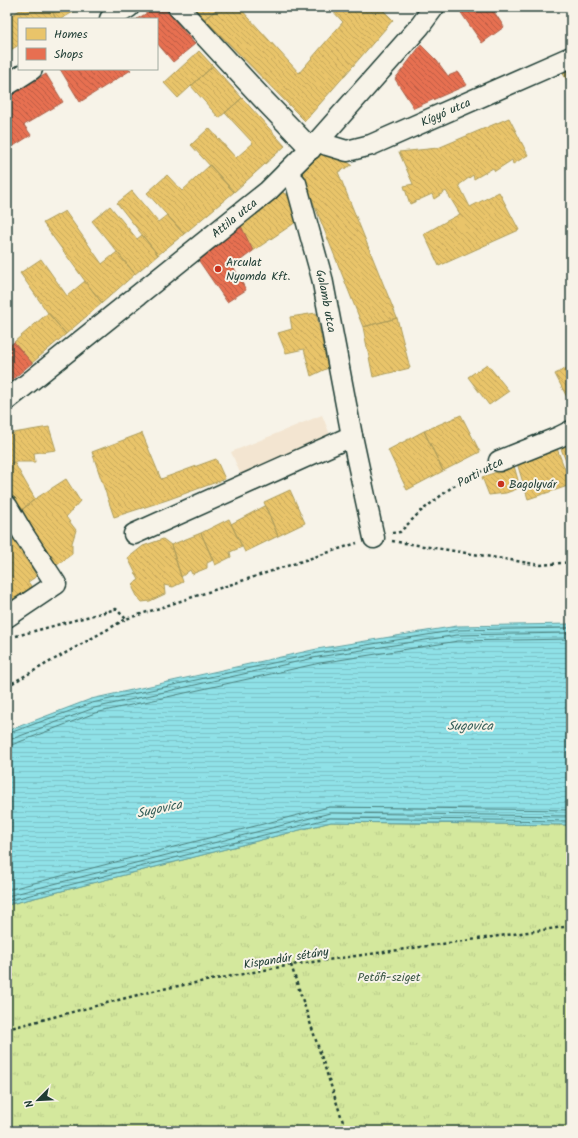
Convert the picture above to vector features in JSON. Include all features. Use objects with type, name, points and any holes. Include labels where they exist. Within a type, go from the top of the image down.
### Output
[{"type":"street","points":[[112,18],[129,7]]},
{"type":"street","points":[[178,7],[257,93],[315,145]]},
{"type":"street","name":"Attila utca","points":[[7,400],[268,191],[315,145],[420,26],[434,7]]},
{"type":"street","name":"Kígyó utca","points":[[315,145],[327,145],[347,151],[371,145],[571,57]]},
{"type":"street","points":[[7,85],[30,70]]},
{"type":"street","name":"Galamb utca","points":[[286,173],[296,183],[322,278],[352,436],[374,538]]},
{"type":"street","name":"Parti utca","points":[[499,461],[571,431]]},
{"type":"street","points":[[134,534],[352,436]]},
{"type":"street","points":[[7,506],[56,584],[7,617]]},
{"type":"path","name":"Parti utca","points":[[400,532],[420,512],[452,487],[499,461]]},
{"type":"path","points":[[7,686],[126,619],[374,538],[541,565],[571,562]]},
{"type":"path","points":[[14,636],[116,609],[126,619]]},
{"type":"path","name":"Kispandúr sétány","points":[[7,1029],[157,990],[291,965],[571,926]]},
{"type":"path","points":[[291,965],[346,1131]]},
{"type":"shaded area","points":[[322,415],[331,437],[241,475],[231,452]]},
{"type":"green space","name":"Petőfi-sziget","points":[[331,822],[571,825],[571,1131],[7,1131],[7,905]]},
{"type":"water","name":"Sugovica","points":[[571,624],[571,825],[331,822],[7,905],[7,731],[91,699],[317,649],[457,626]]},
{"type":"building: Homes","points":[[25,7],[50,7],[56,18],[18,18],[18,46],[7,52],[7,11],[10,16]]},
{"type":"building: Homes","points":[[50,7],[82,7],[63,18],[56,18]]},
{"type":"building: Homes","points":[[187,7],[220,7],[200,23]]},
{"type":"building: Homes","points":[[220,7],[239,7],[299,73],[343,22],[329,7],[380,7],[393,20],[305,121],[204,19]]},
{"type":"building: Homes","points":[[199,51],[213,66],[178,98],[164,83]]},
{"type":"building: Homes","points":[[213,66],[242,98],[219,118],[191,86]]},
{"type":"building: Homes","points":[[571,67],[571,87],[562,72]]},
{"type":"building: Homes","points":[[242,98],[285,146],[234,192],[191,145],[209,128],[236,158],[253,143],[225,113]]},
{"type":"building: Homes","points":[[509,118],[528,155],[513,164],[512,160],[495,171],[493,168],[474,179],[473,175],[459,185],[470,207],[499,192],[519,230],[439,266],[424,234],[460,214],[446,191],[434,199],[432,194],[410,204],[404,186],[413,184],[399,152],[438,148]]},
{"type":"building: Homes","points":[[321,147],[352,165],[338,172],[397,318],[363,327],[300,169]]},
{"type":"building: Homes","points":[[210,165],[234,192],[184,234],[147,193],[167,175],[182,191]]},
{"type":"building: Homes","points":[[132,191],[158,222],[167,215],[184,234],[158,255],[117,203]]},
{"type":"building: Homes","points":[[282,192],[289,196],[296,222],[253,251],[241,226]]},
{"type":"building: Homes","points":[[110,206],[137,239],[142,235],[158,255],[135,274],[92,221]]},
{"type":"building: Homes","points":[[65,211],[102,264],[117,252],[135,274],[102,303],[43,223]]},
{"type":"building: Homes","points":[[41,259],[67,296],[85,281],[102,303],[66,334],[48,313],[20,273]]},
{"type":"building: Homes","points":[[48,313],[66,334],[32,363],[14,342]]},
{"type":"building: Homes","points":[[316,313],[328,368],[311,376],[304,349],[286,353],[278,333],[292,329],[290,317]]},
{"type":"building: Homes","points":[[397,318],[410,368],[373,377],[363,327]]},
{"type":"building: Homes","points":[[487,364],[509,391],[489,405],[468,377]]},
{"type":"building: Homes","points":[[571,366],[571,405],[555,374]]},
{"type":"building: Homes","points":[[461,415],[480,452],[443,471],[424,431]]},
{"type":"building: Homes","points":[[49,427],[56,450],[34,453],[35,462],[14,462],[7,465],[7,434]]},
{"type":"building: Homes","points":[[424,431],[443,471],[407,490],[388,450]]},
{"type":"building: Homes","points":[[142,433],[161,479],[216,459],[225,479],[114,517],[92,452]]},
{"type":"building: Homes","points":[[571,441],[571,474],[560,446]]},
{"type":"building: Homes","points":[[556,446],[571,485],[528,499],[517,463]]},
{"type":"building: Homes","points":[[14,462],[35,499],[18,513],[7,492],[7,465]]},
{"type":"building: Homes","name":"Bagolyvár","points":[[514,466],[518,480],[517,489],[506,493],[489,495],[482,477]]},
{"type":"building: Homes","points":[[66,479],[80,501],[66,517],[76,530],[72,543],[72,554],[53,568],[18,513],[35,499]]},
{"type":"building: Homes","points":[[290,490],[305,523],[278,536],[264,502]]},
{"type":"building: Homes","points":[[265,506],[278,536],[245,552],[231,524]]},
{"type":"building: Homes","points":[[229,519],[242,547],[230,552],[231,557],[215,565],[201,533]]},
{"type":"building: Homes","points":[[201,533],[213,560],[207,563],[207,568],[192,574],[190,570],[181,577],[171,545]]},
{"type":"building: Homes","points":[[12,538],[37,576],[28,582],[32,587],[7,603],[7,541]]},
{"type":"building: Homes","points":[[163,539],[171,545],[183,582],[173,587],[164,585],[165,594],[150,601],[142,602],[133,588],[134,583],[139,580],[128,558],[143,546]]},
{"type":"building: Shops","points":[[157,7],[163,7],[195,44],[173,62],[158,44],[158,18],[139,18]]},
{"type":"building: Shops","points":[[457,7],[491,7],[504,27],[482,43]]},
{"type":"building: Shops","points":[[421,45],[437,61],[448,76],[458,72],[467,85],[414,108],[395,79]]},
{"type":"building: Shops","points":[[61,70],[131,70],[80,102]]},
{"type":"building: Shops","points":[[46,74],[63,102],[24,125],[31,135],[12,147],[7,139],[7,98]]},
{"type":"building: Shops","points":[[241,226],[253,251],[233,266],[246,290],[227,302],[199,261]]},
{"type":"building: Shops","points":[[14,342],[32,363],[7,384],[7,348]]},
{"type":"place","name":"Arculat Nyomda Kft.","points":[[218,269]]},
{"type":"place","name":"Bagolyvár","points":[[501,484]]}]
